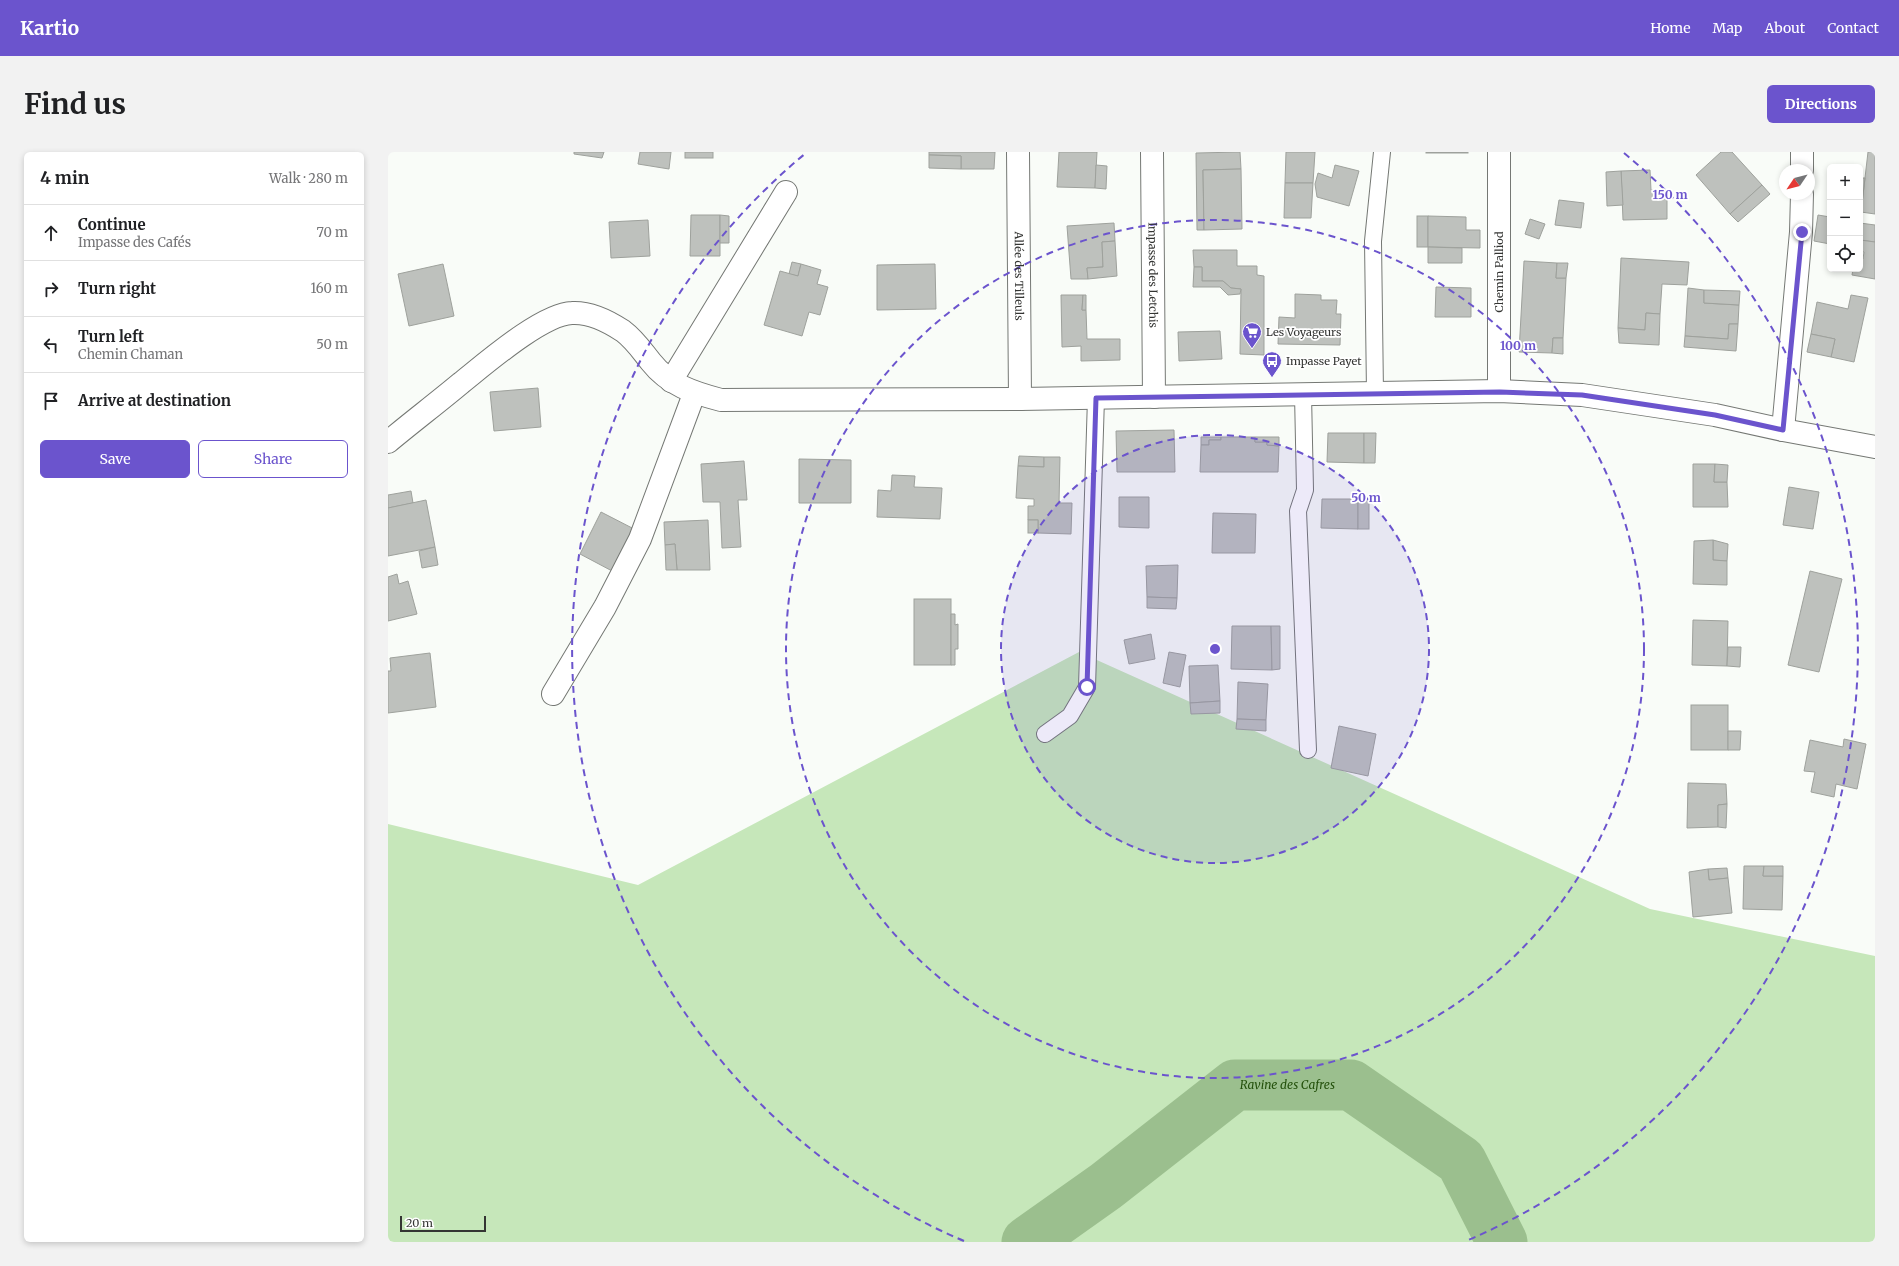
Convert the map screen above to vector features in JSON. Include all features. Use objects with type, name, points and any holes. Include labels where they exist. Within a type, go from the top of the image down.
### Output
[{"type":"main road","name":"Allée des Tilleuls","points":[[1018,152],[1020,399]]},
{"type":"main road","name":"Impasse des Letchis","points":[[1152,152],[1154,397]]},
{"type":"main road","name":"Chemin Palliod","points":[[1498,152],[1500,392]]},
{"type":"main road","points":[[1802,152],[1802,164]]},
{"type":"main road","points":[[672,381],[786,192]]},
{"type":"main road","points":[[1783,430],[1802,232],[1802,200]]},
{"type":"main road","points":[[388,442],[514,340],[558,316],[572,313],[588,314],[610,323],[636,343],[652,364],[672,381],[694,394],[721,400],[1020,399],[1500,392],[1582,395],[1715,415],[1875,448]]},
{"type":"main road","points":[[553,694],[605,607],[640,539],[694,394]]},
{"type":"lane","points":[[1375,393],[1373,241],[1382,152]]},
{"type":"lane","points":[[1303,394],[1305,490],[1298,511],[1308,750]]},
{"type":"lane","points":[[1045,734],[1070,716],[1087,687],[1096,398]]},
{"type":"green space","points":[[1079,652],[1650,909],[1875,956],[1875,1242],[388,1242],[388,824],[638,885]]},
{"type":"building","points":[[574,152],[604,152],[602,158],[574,154]]},
{"type":"building","points":[[640,152],[671,152],[669,169],[638,164]]},
{"type":"building","points":[[685,152],[713,152],[713,158],[685,158]]},
{"type":"building","points":[[929,152],[995,152],[994,169],[961,169],[961,156],[929,155]]},
{"type":"building","points":[[1059,152],[1097,152],[1095,188],[1057,187]]},
{"type":"building","points":[[1240,152],[1241,169],[1203,170],[1204,230],[1197,230],[1196,153]]},
{"type":"building","points":[[1286,152],[1315,152],[1313,183],[1285,183]]},
{"type":"building","points":[[1468,152],[1468,153],[1426,153]]},
{"type":"building","points":[[1721,152],[1732,152],[1762,185],[1730,214],[1696,175]]},
{"type":"building","points":[[1868,152],[1875,152],[1875,214],[1863,212],[1863,195]]},
{"type":"building","points":[[929,155],[961,156],[961,169],[929,168]]},
{"type":"building","points":[[1096,165],[1107,166],[1106,189],[1095,188]]},
{"type":"building","points":[[1335,165],[1359,171],[1349,206],[1317,197],[1315,184],[1318,173],[1332,178]]},
{"type":"building","points":[[1241,169],[1242,229],[1204,230],[1203,170]]},
{"type":"building","points":[[1650,170],[1651,190],[1667,190],[1667,219],[1623,220],[1621,171]]},
{"type":"building","points":[[1621,171],[1623,205],[1607,206],[1606,172]]},
{"type":"building","points":[[1863,178],[1865,178],[1863,195]]},
{"type":"building","points":[[1285,183],[1313,183],[1311,218],[1284,218]]},
{"type":"building","points":[[1762,185],[1770,194],[1738,222],[1730,214]]},
{"type":"building","points":[[1559,200],[1584,203],[1581,228],[1555,225]]},
{"type":"building","points":[[691,215],[720,215],[720,256],[690,256]]},
{"type":"building","points":[[720,215],[729,216],[729,243],[720,243]]},
{"type":"building","points":[[1818,215],[1827,216],[1827,243],[1814,241]]},
{"type":"building","points":[[1417,216],[1428,216],[1428,247],[1417,247]]},
{"type":"building","points":[[1428,216],[1466,217],[1466,230],[1480,230],[1480,248],[1428,247]]},
{"type":"building","points":[[1530,219],[1545,224],[1539,239],[1525,234]]},
{"type":"building","points":[[648,220],[650,256],[611,258],[609,222]]},
{"type":"building","points":[[1114,223],[1115,241],[1102,242],[1103,267],[1087,268],[1088,279],[1071,279],[1067,226]]},
{"type":"building","points":[[1863,223],[1875,225],[1875,242],[1863,240]]},
{"type":"building","points":[[1863,240],[1875,242],[1875,279],[1852,275],[1852,272],[1863,272]]},
{"type":"building","points":[[1115,241],[1117,276],[1088,279],[1087,268],[1103,267],[1102,242]]},
{"type":"building","points":[[1428,247],[1462,248],[1462,263],[1428,263]]},
{"type":"building","points":[[1193,250],[1237,250],[1237,266],[1257,266],[1257,275],[1264,276],[1264,355],[1240,354],[1241,289],[1231,288],[1223,281],[1202,281],[1202,267],[1194,267]]},
{"type":"building","points":[[1621,258],[1689,262],[1687,285],[1662,284],[1660,314],[1646,313],[1645,330],[1618,328]]},
{"type":"building","points":[[1524,261],[1557,263],[1556,278],[1566,278],[1563,338],[1553,338],[1552,353],[1519,352]]},
{"type":"building","points":[[792,262],[801,264],[798,276],[789,274]]},
{"type":"building","points":[[1557,263],[1568,263],[1566,278],[1556,278]]},
{"type":"building","points":[[443,264],[454,316],[409,326],[398,274]]},
{"type":"building","points":[[801,264],[821,270],[817,284],[828,287],[820,315],[809,312],[802,336],[764,325],[780,271],[798,276]]},
{"type":"building","points":[[935,264],[936,309],[877,310],[877,265]]},
{"type":"building","points":[[1194,267],[1202,267],[1202,281],[1223,281],[1231,288],[1241,289],[1240,294],[1228,295],[1220,287],[1193,287]]},
{"type":"building","points":[[1436,287],[1471,288],[1471,317],[1435,317]]},
{"type":"building","points":[[1688,288],[1704,290],[1704,303],[1739,305],[1738,324],[1729,324],[1728,339],[1685,336]]},
{"type":"building","points":[[1704,290],[1740,291],[1739,305],[1704,303]]},
{"type":"building","points":[[1295,294],[1321,295],[1321,300],[1337,300],[1336,314],[1341,314],[1340,345],[1278,344],[1279,317],[1295,318]]},
{"type":"building","points":[[1061,295],[1083,295],[1082,310],[1086,310],[1087,339],[1120,339],[1120,360],[1081,361],[1081,346],[1062,347]]},
{"type":"building","points":[[1083,295],[1086,295],[1086,310],[1082,310]]},
{"type":"building","points":[[1851,295],[1868,298],[1854,362],[1831,357],[1835,339],[1811,334],[1817,302],[1848,309]]},
{"type":"building","points":[[1646,313],[1660,314],[1659,345],[1619,343],[1618,328],[1645,330]]},
{"type":"building","points":[[1729,324],[1738,324],[1736,351],[1684,347],[1685,336],[1728,339]]},
{"type":"building","points":[[1220,331],[1222,359],[1179,361],[1178,332]]},
{"type":"building","points":[[1811,334],[1835,339],[1831,357],[1807,352]]},
{"type":"building","points":[[1553,338],[1563,338],[1563,354],[1552,353]]},
{"type":"building","points":[[538,388],[541,427],[494,431],[490,392]]},
{"type":"building","points":[[1174,430],[1175,472],[1117,472],[1116,431]]},
{"type":"building","points":[[1328,433],[1364,433],[1364,463],[1327,462]]},
{"type":"building","points":[[1364,433],[1376,433],[1375,463],[1364,463]]},
{"type":"building","points":[[1201,437],[1221,437],[1221,440],[1209,440],[1209,445],[1201,445]]},
{"type":"building","points":[[1221,437],[1255,437],[1255,442],[1267,442],[1267,445],[1279,446],[1278,472],[1200,472],[1201,445],[1209,445],[1209,440],[1221,440]]},
{"type":"building","points":[[1255,437],[1279,437],[1279,446],[1267,445],[1267,442],[1255,442]]},
{"type":"building","points":[[1019,456],[1044,457],[1044,467],[1018,466]]},
{"type":"building","points":[[1044,457],[1060,457],[1059,503],[1072,503],[1071,534],[1038,533],[1038,520],[1028,520],[1028,506],[1034,506],[1034,499],[1016,498],[1018,466],[1044,467]]},
{"type":"building","points":[[799,459],[851,460],[851,503],[799,503]]},
{"type":"building","points":[[744,461],[747,500],[738,500],[741,547],[722,548],[720,502],[703,502],[701,464]]},
{"type":"building","points":[[1693,464],[1715,464],[1714,482],[1727,482],[1728,507],[1693,507]]},
{"type":"building","points":[[1715,464],[1728,465],[1727,482],[1714,482]]},
{"type":"building","points":[[892,475],[915,476],[914,487],[942,488],[940,519],[877,517],[878,490],[891,491]]},
{"type":"building","points":[[1789,487],[1819,492],[1813,529],[1783,525]]},
{"type":"building","points":[[411,491],[413,503],[388,508],[388,495]]},
{"type":"building","points":[[1119,497],[1149,497],[1149,528],[1119,527]]},
{"type":"building","points":[[1322,499],[1358,499],[1358,529],[1321,528]]},
{"type":"building","points":[[1358,499],[1369,499],[1369,529],[1358,529]]},
{"type":"building","points":[[426,500],[435,547],[388,556],[388,508]]},
{"type":"building","points":[[601,512],[636,530],[614,572],[580,554]]},
{"type":"building","points":[[1213,513],[1256,514],[1255,553],[1212,553]]},
{"type":"building","points":[[708,520],[710,570],[677,570],[675,544],[665,545],[664,522]]},
{"type":"building","points":[[1028,520],[1038,520],[1038,533],[1028,533]]},
{"type":"building","points":[[1713,540],[1728,544],[1727,561],[1713,560]]},
{"type":"building","points":[[1713,540],[1713,560],[1727,561],[1727,585],[1693,584],[1694,541]]},
{"type":"building","points":[[675,544],[677,570],[666,570],[665,545]]},
{"type":"building","points":[[435,547],[438,565],[422,568],[419,551]]},
{"type":"building","points":[[1178,565],[1177,598],[1147,597],[1146,566]]},
{"type":"building","points":[[1810,571],[1842,579],[1819,672],[1788,665]]},
{"type":"building","points":[[397,574],[399,584],[408,581],[417,614],[388,621],[388,577]]},
{"type":"building","points":[[1147,597],[1177,598],[1176,609],[1147,608]]},
{"type":"building","points":[[914,599],[951,599],[951,665],[914,665]]},
{"type":"building","points":[[951,614],[955,614],[955,625],[958,624],[958,649],[955,649],[955,665],[951,665]]},
{"type":"building","points":[[1693,620],[1728,621],[1727,666],[1692,665]]},
{"type":"building","points":[[1232,626],[1271,626],[1272,670],[1231,669]]},
{"type":"building","points":[[1271,626],[1280,626],[1280,669],[1272,670]]},
{"type":"building","points":[[1151,634],[1155,659],[1129,664],[1124,640]]},
{"type":"building","points":[[1728,647],[1741,647],[1740,667],[1727,666]]},
{"type":"building","points":[[1169,652],[1186,655],[1180,687],[1163,683]]},
{"type":"building","points":[[430,653],[436,707],[388,713],[388,671],[391,671],[390,658]]},
{"type":"building","points":[[1218,665],[1220,701],[1190,703],[1189,666]]},
{"type":"building","points":[[1238,682],[1268,684],[1266,720],[1237,719]]},
{"type":"building","points":[[1220,701],[1220,713],[1191,714],[1190,703]]},
{"type":"building","points":[[1691,705],[1728,705],[1728,750],[1691,750]]},
{"type":"building","points":[[1237,719],[1266,720],[1266,731],[1236,729]]},
{"type":"building","points":[[1339,726],[1376,734],[1368,776],[1331,768]]},
{"type":"building","points":[[1728,731],[1741,731],[1740,750],[1728,750]]},
{"type":"building","points":[[1844,739],[1866,744],[1857,789],[1836,784],[1834,797],[1811,792],[1815,772],[1804,771],[1810,740],[1843,747]]},
{"type":"building","points":[[1688,783],[1726,784],[1727,804],[1718,805],[1718,827],[1687,828]]},
{"type":"building","points":[[1727,804],[1726,828],[1718,827],[1718,805]]},
{"type":"building","points":[[1744,866],[1764,866],[1763,876],[1783,876],[1782,910],[1743,909]]},
{"type":"building","points":[[1764,866],[1783,866],[1783,876],[1763,876]]},
{"type":"building","points":[[1727,868],[1728,878],[1709,880],[1708,869]]},
{"type":"building","points":[[1708,869],[1709,880],[1728,878],[1732,913],[1693,917],[1689,872]]},
{"type":"waterway","name":"Ravine des Cafres","points":[[1027,1242],[1106,1186],[1235,1085],[1351,1085],[1461,1161],[1502,1242]]},
{"type":"place","name":"Les Voyageurs","points":[[1252,349]]},
{"type":"place","name":"Impasse Payet","points":[[1272,378]]},
{"type":"route","points":[[1087,687],[1096,398],[1500,392],[1582,395],[1715,415],[1783,430],[1802,232]]}]
